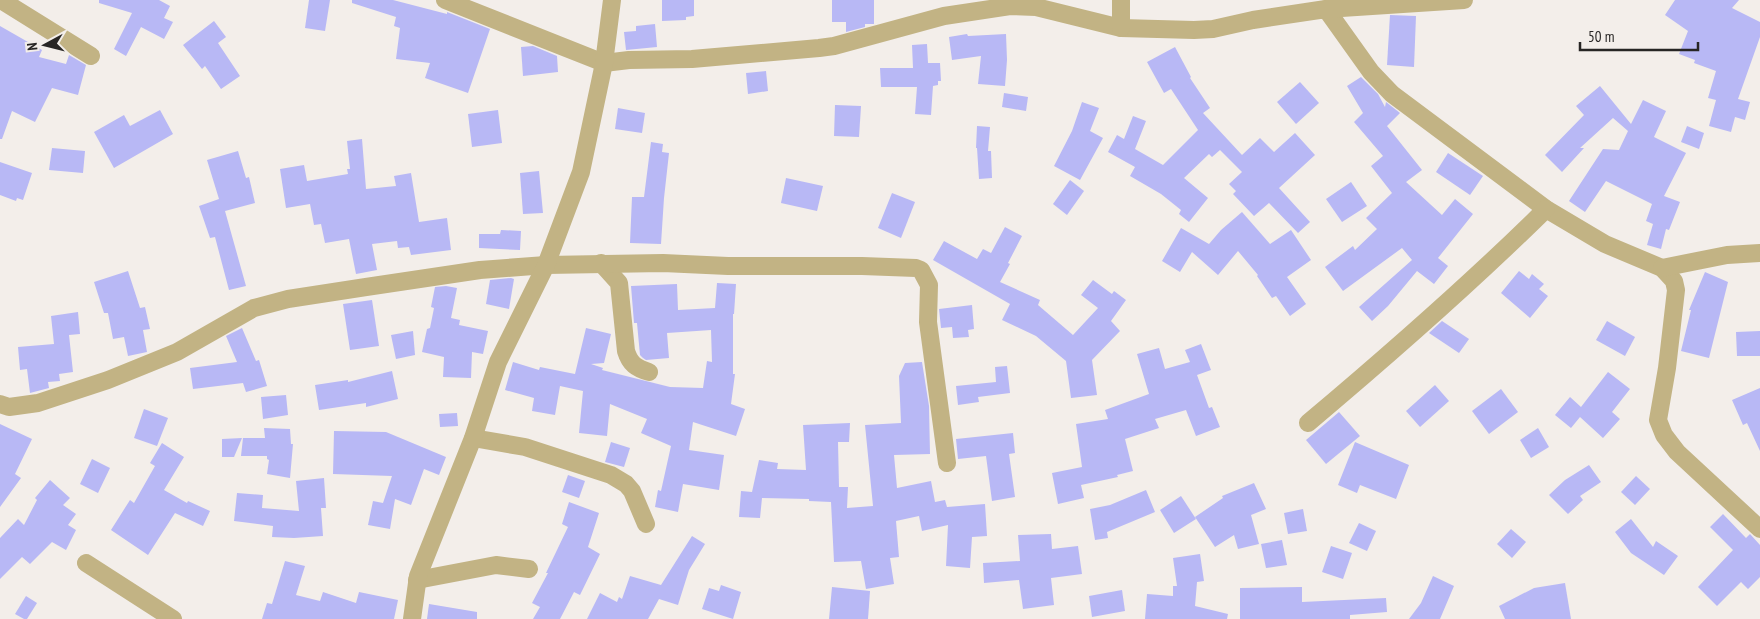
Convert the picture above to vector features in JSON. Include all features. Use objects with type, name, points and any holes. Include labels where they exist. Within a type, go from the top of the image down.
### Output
[{"type":"street","points":[[1,0],[91,56]]},
{"type":"street","points":[[445,0],[604,63],[629,60],[692,59],[827,47],[944,16],[1010,6],[1036,7],[1121,28],[1213,29],[1253,20],[1326,9],[1464,0]]},
{"type":"street","points":[[412,619],[417,580],[473,438],[498,362],[546,265],[581,172],[604,63],[612,0]]},
{"type":"street","points":[[1121,28],[1122,0]]},
{"type":"street","points":[[1326,9],[1381,84],[1546,210],[1605,244],[1662,268],[1674,281],[1676,290],[1667,368],[1658,420],[1664,435],[1677,452],[1760,529]]},
{"type":"street","points":[[1308,423],[1435,314],[1494,261],[1546,210]]},
{"type":"street","points":[[1662,268],[1727,255],[1760,253]]},
{"type":"street","points":[[601,263],[620,283],[628,358],[634,366],[649,372]]},
{"type":"street","points":[[0,404],[9,407],[38,403],[108,380],[177,352],[254,308],[288,299],[480,270],[601,263],[916,268],[921,270],[929,285],[928,322],[947,463]]},
{"type":"street","points":[[473,438],[525,447],[612,475],[626,484],[632,491],[646,524]]},
{"type":"street","points":[[86,563],[173,619]]},
{"type":"street","points":[[417,580],[496,565],[529,569]]},
{"type":"building","points":[[99,0],[159,0],[170,6],[164,18],[173,22],[164,39],[141,27],[126,56],[114,49],[132,13],[99,3]]},
{"type":"building","points":[[309,0],[330,0],[325,31],[305,28]]},
{"type":"building","points":[[352,0],[393,0],[447,14],[447,12],[490,29],[468,93],[425,78],[430,63],[396,59],[400,28],[394,26],[396,17],[352,3]]},
{"type":"building","points":[[662,0],[694,0],[694,16],[686,17],[686,20],[662,21]]},
{"type":"building","points":[[832,0],[874,0],[874,24],[865,24],[865,27],[846,32],[846,22],[832,22]]},
{"type":"building","points":[[1675,0],[1739,0],[1732,8],[1760,22],[1760,37],[1738,99],[1750,102],[1745,120],[1735,117],[1731,132],[1709,126],[1716,100],[1708,98],[1716,71],[1694,63],[1695,60],[1679,54],[1688,31],[1665,15]]},
{"type":"building","points":[[1390,15],[1416,16],[1414,67],[1387,65]]},
{"type":"building","points":[[214,21],[226,37],[218,43],[240,76],[221,89],[205,66],[202,69],[183,45]]},
{"type":"building","points":[[655,24],[657,47],[626,50],[624,32],[636,31],[636,26]]},
{"type":"building","points":[[0,26],[42,50],[39,57],[66,64],[69,55],[86,65],[78,95],[52,88],[35,122],[12,111],[2,139],[0,139]]},
{"type":"building","points":[[967,34],[968,36],[1006,34],[1005,86],[978,84],[981,56],[952,60],[949,37]]},
{"type":"building","points":[[927,44],[928,63],[940,63],[941,81],[938,81],[938,85],[933,86],[931,115],[915,114],[917,87],[881,87],[880,68],[913,68],[912,45]]},
{"type":"building","points":[[533,46],[557,56],[558,72],[523,76],[521,47]]},
{"type":"building","points":[[1175,47],[1190,78],[1210,108],[1203,113],[1242,155],[1260,138],[1274,152],[1295,133],[1315,155],[1279,188],[1310,222],[1298,233],[1269,203],[1254,216],[1233,194],[1236,191],[1229,184],[1242,172],[1220,150],[1212,157],[1209,154],[1184,178],[1208,198],[1189,222],[1179,214],[1181,210],[1161,194],[1130,176],[1135,167],[1108,152],[1117,135],[1124,139],[1133,116],[1146,121],[1135,149],[1163,165],[1198,130],[1171,89],[1164,93],[1147,62]]},
{"type":"building","points":[[766,71],[768,91],[748,94],[746,73]]},
{"type":"building","points":[[1361,77],[1378,94],[1385,107],[1386,102],[1400,113],[1387,126],[1422,170],[1406,182],[1442,215],[1455,199],[1473,214],[1438,258],[1448,266],[1434,284],[1417,271],[1388,306],[1372,321],[1359,307],[1412,260],[1402,248],[1343,291],[1325,267],[1353,246],[1355,250],[1377,229],[1366,218],[1392,193],[1371,166],[1383,156],[1354,122],[1363,113],[1347,86]]},
{"type":"building","points":[[1300,82],[1319,103],[1296,124],[1277,102]]},
{"type":"building","points":[[1600,86],[1631,124],[1643,100],[1666,111],[1654,137],[1686,153],[1664,196],[1680,202],[1669,230],[1666,229],[1661,249],[1647,245],[1653,224],[1646,221],[1652,204],[1606,181],[1585,212],[1569,201],[1603,149],[1619,150],[1628,131],[1613,118],[1580,148],[1584,148],[1562,172],[1545,155],[1584,115],[1576,106]]},
{"type":"building","points":[[1004,93],[1028,97],[1026,111],[1002,107]]},
{"type":"building","points":[[1082,102],[1099,108],[1090,131],[1103,138],[1080,180],[1054,166],[1072,131]]},
{"type":"building","points":[[835,105],[861,106],[859,137],[834,136]]},
{"type":"building","points":[[618,108],[645,113],[642,133],[615,129]]},
{"type":"building","points":[[160,110],[173,134],[114,168],[94,132],[124,115],[130,126]]},
{"type":"building","points":[[498,110],[502,143],[472,147],[468,114]]},
{"type":"building","points":[[977,126],[990,127],[988,151],[991,151],[992,178],[979,179],[976,148]]},
{"type":"building","points":[[1687,126],[1704,133],[1699,149],[1681,142]]},
{"type":"building","points":[[362,139],[366,189],[396,186],[394,176],[411,173],[419,222],[447,218],[451,250],[411,255],[409,247],[398,248],[397,241],[372,244],[377,270],[356,274],[349,239],[325,243],[321,224],[314,225],[310,204],[286,208],[280,169],[304,165],[307,181],[348,174],[347,169],[350,169],[347,141]]},
{"type":"building","points":[[651,142],[663,144],[662,152],[669,153],[661,244],[630,243],[632,197],[644,197]]},
{"type":"building","points":[[52,148],[85,151],[83,173],[49,170]]},
{"type":"building","points":[[238,151],[246,178],[249,177],[255,203],[225,211],[246,286],[229,290],[215,237],[210,238],[199,206],[219,199],[207,160]]},
{"type":"building","points":[[1448,153],[1483,176],[1470,195],[1436,172]]},
{"type":"building","points":[[0,162],[32,173],[23,200],[17,198],[16,201],[0,195]]},
{"type":"building","points":[[539,171],[543,213],[523,214],[520,173]]},
{"type":"building","points":[[786,178],[823,186],[817,211],[781,203]]},
{"type":"building","points":[[1070,180],[1084,191],[1067,215],[1053,204]]},
{"type":"building","points":[[1351,182],[1367,206],[1342,222],[1326,199]]},
{"type":"building","points":[[892,193],[915,202],[901,238],[878,228]]},
{"type":"building","points":[[1242,212],[1270,244],[1291,230],[1311,260],[1287,277],[1306,304],[1290,316],[1276,296],[1272,298],[1258,275],[1238,251],[1218,275],[1192,252],[1180,272],[1162,261],[1181,228],[1209,244],[1221,230]]},
{"type":"building","points":[[1005,227],[1022,236],[1000,282],[1040,300],[1038,305],[1073,335],[1098,308],[1081,295],[1093,280],[1112,294],[1114,291],[1126,300],[1111,321],[1120,331],[1092,360],[1097,395],[1071,398],[1066,361],[1036,336],[1002,320],[1010,304],[933,260],[944,241],[977,259],[983,249],[991,253]]},
{"type":"building","points":[[501,230],[521,231],[520,250],[479,248],[479,234],[500,234]]},
{"type":"building","points":[[128,271],[140,308],[145,307],[150,329],[143,330],[147,352],[128,356],[124,337],[113,339],[108,313],[104,313],[94,282]]},
{"type":"building","points":[[1519,271],[1529,279],[1532,274],[1544,284],[1539,289],[1548,296],[1530,318],[1501,293]]},
{"type":"building","points":[[1705,272],[1728,282],[1709,358],[1681,351],[1691,310],[1689,310]]},
{"type":"building","points":[[514,279],[509,309],[486,304],[490,280]]},
{"type":"building","points":[[717,283],[736,284],[733,314],[733,374],[735,374],[731,404],[745,409],[736,436],[693,422],[689,450],[724,455],[719,490],[683,484],[678,512],[655,507],[658,490],[661,491],[671,446],[641,433],[647,419],[610,404],[607,436],[579,433],[583,391],[560,386],[555,415],[532,411],[534,398],[505,390],[513,362],[539,370],[540,367],[575,374],[586,328],[611,334],[604,363],[591,364],[603,368],[602,370],[670,387],[703,388],[707,361],[712,362],[711,330],[667,333],[669,358],[646,360],[640,355],[637,323],[634,323],[631,286],[677,284],[678,310],[715,308]]},
{"type":"building","points":[[435,287],[457,288],[451,318],[460,320],[459,325],[488,331],[483,354],[472,352],[471,378],[443,377],[444,357],[422,352],[434,308],[431,307]]},
{"type":"building","points":[[372,300],[379,346],[350,350],[343,304]]},
{"type":"building","points":[[972,305],[974,329],[968,330],[969,337],[953,338],[952,327],[941,328],[939,309]]},
{"type":"building","points":[[78,312],[80,334],[69,335],[73,372],[59,374],[60,381],[48,382],[49,388],[30,393],[27,369],[20,370],[18,347],[54,344],[51,316]]},
{"type":"building","points":[[1442,321],[1469,339],[1459,353],[1429,333]]},
{"type":"building","points":[[1607,321],[1635,337],[1625,356],[1596,340]]},
{"type":"building","points":[[242,328],[256,361],[259,360],[267,386],[246,392],[243,383],[193,389],[190,368],[237,362],[226,336]]},
{"type":"building","points":[[413,331],[415,355],[396,359],[391,335]]},
{"type":"building","points":[[1760,331],[1760,356],[1737,356],[1736,332]]},
{"type":"building","points":[[1201,344],[1211,370],[1197,375],[1209,408],[1212,407],[1220,427],[1196,436],[1186,410],[1155,419],[1159,428],[1125,439],[1133,471],[1117,475],[1118,477],[1081,485],[1084,498],[1058,504],[1052,473],[1082,467],[1076,424],[1108,419],[1105,410],[1149,394],[1137,354],[1159,348],[1165,369],[1190,362],[1185,350]]},
{"type":"building","points":[[922,362],[929,406],[930,454],[894,455],[897,488],[931,481],[935,502],[945,500],[947,507],[985,504],[987,536],[972,537],[970,568],[946,566],[948,525],[922,531],[919,516],[896,521],[899,557],[890,558],[894,584],[866,589],[861,561],[834,562],[831,502],[809,501],[809,499],[762,498],[760,518],[739,517],[741,491],[752,492],[759,460],[778,463],[777,469],[806,470],[803,425],[850,423],[849,442],[838,442],[839,487],[848,487],[847,508],[873,506],[865,425],[901,423],[899,376],[905,363]]},
{"type":"building","points":[[1007,366],[1010,393],[978,397],[979,402],[958,405],[956,386],[996,382],[995,367]]},
{"type":"building","points":[[392,371],[398,399],[366,407],[366,403],[319,410],[315,385],[348,380],[348,382]]},
{"type":"building","points":[[1608,372],[1630,389],[1612,412],[1620,419],[1603,438],[1580,417],[1571,428],[1555,415],[1570,397],[1581,407]]},
{"type":"building","points":[[1435,385],[1449,401],[1420,427],[1406,411]]},
{"type":"building","points":[[1760,388],[1760,451],[1747,423],[1743,425],[1732,400]]},
{"type":"building","points":[[1501,389],[1518,412],[1489,434],[1472,411]]},
{"type":"building","points":[[286,395],[288,415],[263,419],[261,397]]},
{"type":"building","points":[[144,409],[168,418],[157,446],[134,438]]},
{"type":"building","points":[[1339,412],[1360,436],[1326,464],[1306,440]]},
{"type":"building","points":[[457,413],[458,426],[440,427],[439,414]]},
{"type":"building","points":[[0,424],[32,439],[15,474],[21,478],[0,507]]},
{"type":"building","points":[[264,428],[290,429],[291,444],[293,444],[290,478],[267,474],[269,460],[267,456],[241,456],[243,438],[265,438]]},
{"type":"building","points":[[1538,428],[1549,447],[1531,458],[1520,440]]},
{"type":"building","points":[[334,431],[386,432],[446,457],[439,475],[424,469],[411,505],[395,499],[390,529],[368,525],[373,501],[383,503],[392,476],[333,474]]},
{"type":"building","points":[[1013,433],[1015,453],[1009,454],[1015,497],[992,501],[986,456],[958,459],[956,439]]},
{"type":"building","points":[[242,438],[234,457],[222,457],[222,439]]},
{"type":"building","points":[[611,442],[630,448],[624,467],[605,462]]},
{"type":"building","points":[[1355,442],[1409,465],[1396,499],[1360,485],[1357,493],[1338,485]]},
{"type":"building","points":[[162,443],[184,457],[164,490],[187,503],[188,501],[210,511],[203,526],[175,513],[148,555],[111,530],[130,500],[134,503],[155,466],[150,463]]},
{"type":"building","points":[[92,459],[110,468],[98,493],[80,484]]},
{"type":"building","points":[[1589,465],[1601,482],[1580,496],[1583,500],[1568,514],[1549,495],[1565,480]]},
{"type":"building","points":[[568,475],[585,481],[579,498],[562,492]]},
{"type":"building","points":[[1636,476],[1650,489],[1635,505],[1621,492]]},
{"type":"building","points":[[324,478],[326,508],[321,508],[323,536],[272,537],[273,526],[234,521],[237,493],[263,495],[262,508],[299,511],[296,481]]},
{"type":"building","points":[[50,480],[70,498],[63,505],[76,514],[68,525],[76,530],[66,550],[52,542],[30,564],[22,557],[0,579],[0,538],[18,519],[24,525],[37,500],[35,498]]},
{"type":"building","points":[[1254,483],[1266,509],[1251,515],[1259,544],[1238,549],[1234,535],[1215,547],[1195,517],[1223,498],[1222,496]]},
{"type":"building","points":[[1146,490],[1155,512],[1107,532],[1108,538],[1095,540],[1090,509],[1110,505]]},
{"type":"building","points":[[1181,496],[1196,519],[1174,533],[1160,510]]},
{"type":"building","points":[[569,502],[599,513],[588,547],[600,554],[580,595],[574,592],[560,619],[533,619],[540,607],[532,603],[548,573],[546,573],[568,527],[562,524]]},
{"type":"building","points":[[1303,509],[1307,531],[1288,534],[1284,513]]},
{"type":"building","points":[[1723,514],[1746,538],[1750,534],[1760,545],[1760,577],[1748,589],[1741,582],[1717,606],[1698,587],[1733,550],[1710,527]]},
{"type":"building","points":[[1631,519],[1653,547],[1656,541],[1678,556],[1664,575],[1631,553],[1615,532]]},
{"type":"building","points":[[1359,523],[1376,531],[1367,551],[1349,543]]},
{"type":"building","points":[[1511,529],[1526,542],[1512,558],[1497,544]]},
{"type":"building","points":[[1051,534],[1052,549],[1078,546],[1082,574],[1051,578],[1054,605],[1023,609],[1019,580],[984,583],[983,563],[1020,561],[1018,535]]},
{"type":"building","points":[[692,536],[705,544],[689,570],[678,605],[659,599],[648,619],[587,619],[600,593],[617,602],[619,597],[622,599],[630,576],[661,585]]},
{"type":"building","points":[[1282,540],[1287,565],[1266,568],[1261,544]]},
{"type":"building","points":[[1331,546],[1352,553],[1343,579],[1322,572]]},
{"type":"building","points":[[1200,554],[1204,581],[1197,582],[1195,606],[1228,614],[1227,619],[1145,619],[1147,594],[1173,596],[1173,586],[1177,586],[1173,558]]},
{"type":"building","points":[[285,561],[305,566],[296,595],[320,601],[323,592],[356,603],[359,592],[398,600],[394,619],[262,619],[267,603],[272,604]]},
{"type":"building","points":[[1433,576],[1454,586],[1440,619],[1409,619],[1421,603]]},
{"type":"building","points":[[1565,583],[1571,619],[1505,619],[1499,606],[1534,588]]},
{"type":"building","points":[[721,585],[741,592],[733,619],[702,609],[709,588],[719,591]]},
{"type":"building","points":[[832,587],[870,591],[868,619],[829,619]]},
{"type":"building","points":[[1302,587],[1302,602],[1386,598],[1387,612],[1350,615],[1350,619],[1240,619],[1240,588]]},
{"type":"building","points":[[1122,590],[1125,611],[1092,617],[1089,596]]},
{"type":"building","points":[[26,596],[37,603],[27,619],[24,619],[15,614]]},
{"type":"building","points":[[429,604],[477,612],[477,619],[427,619]]}]
